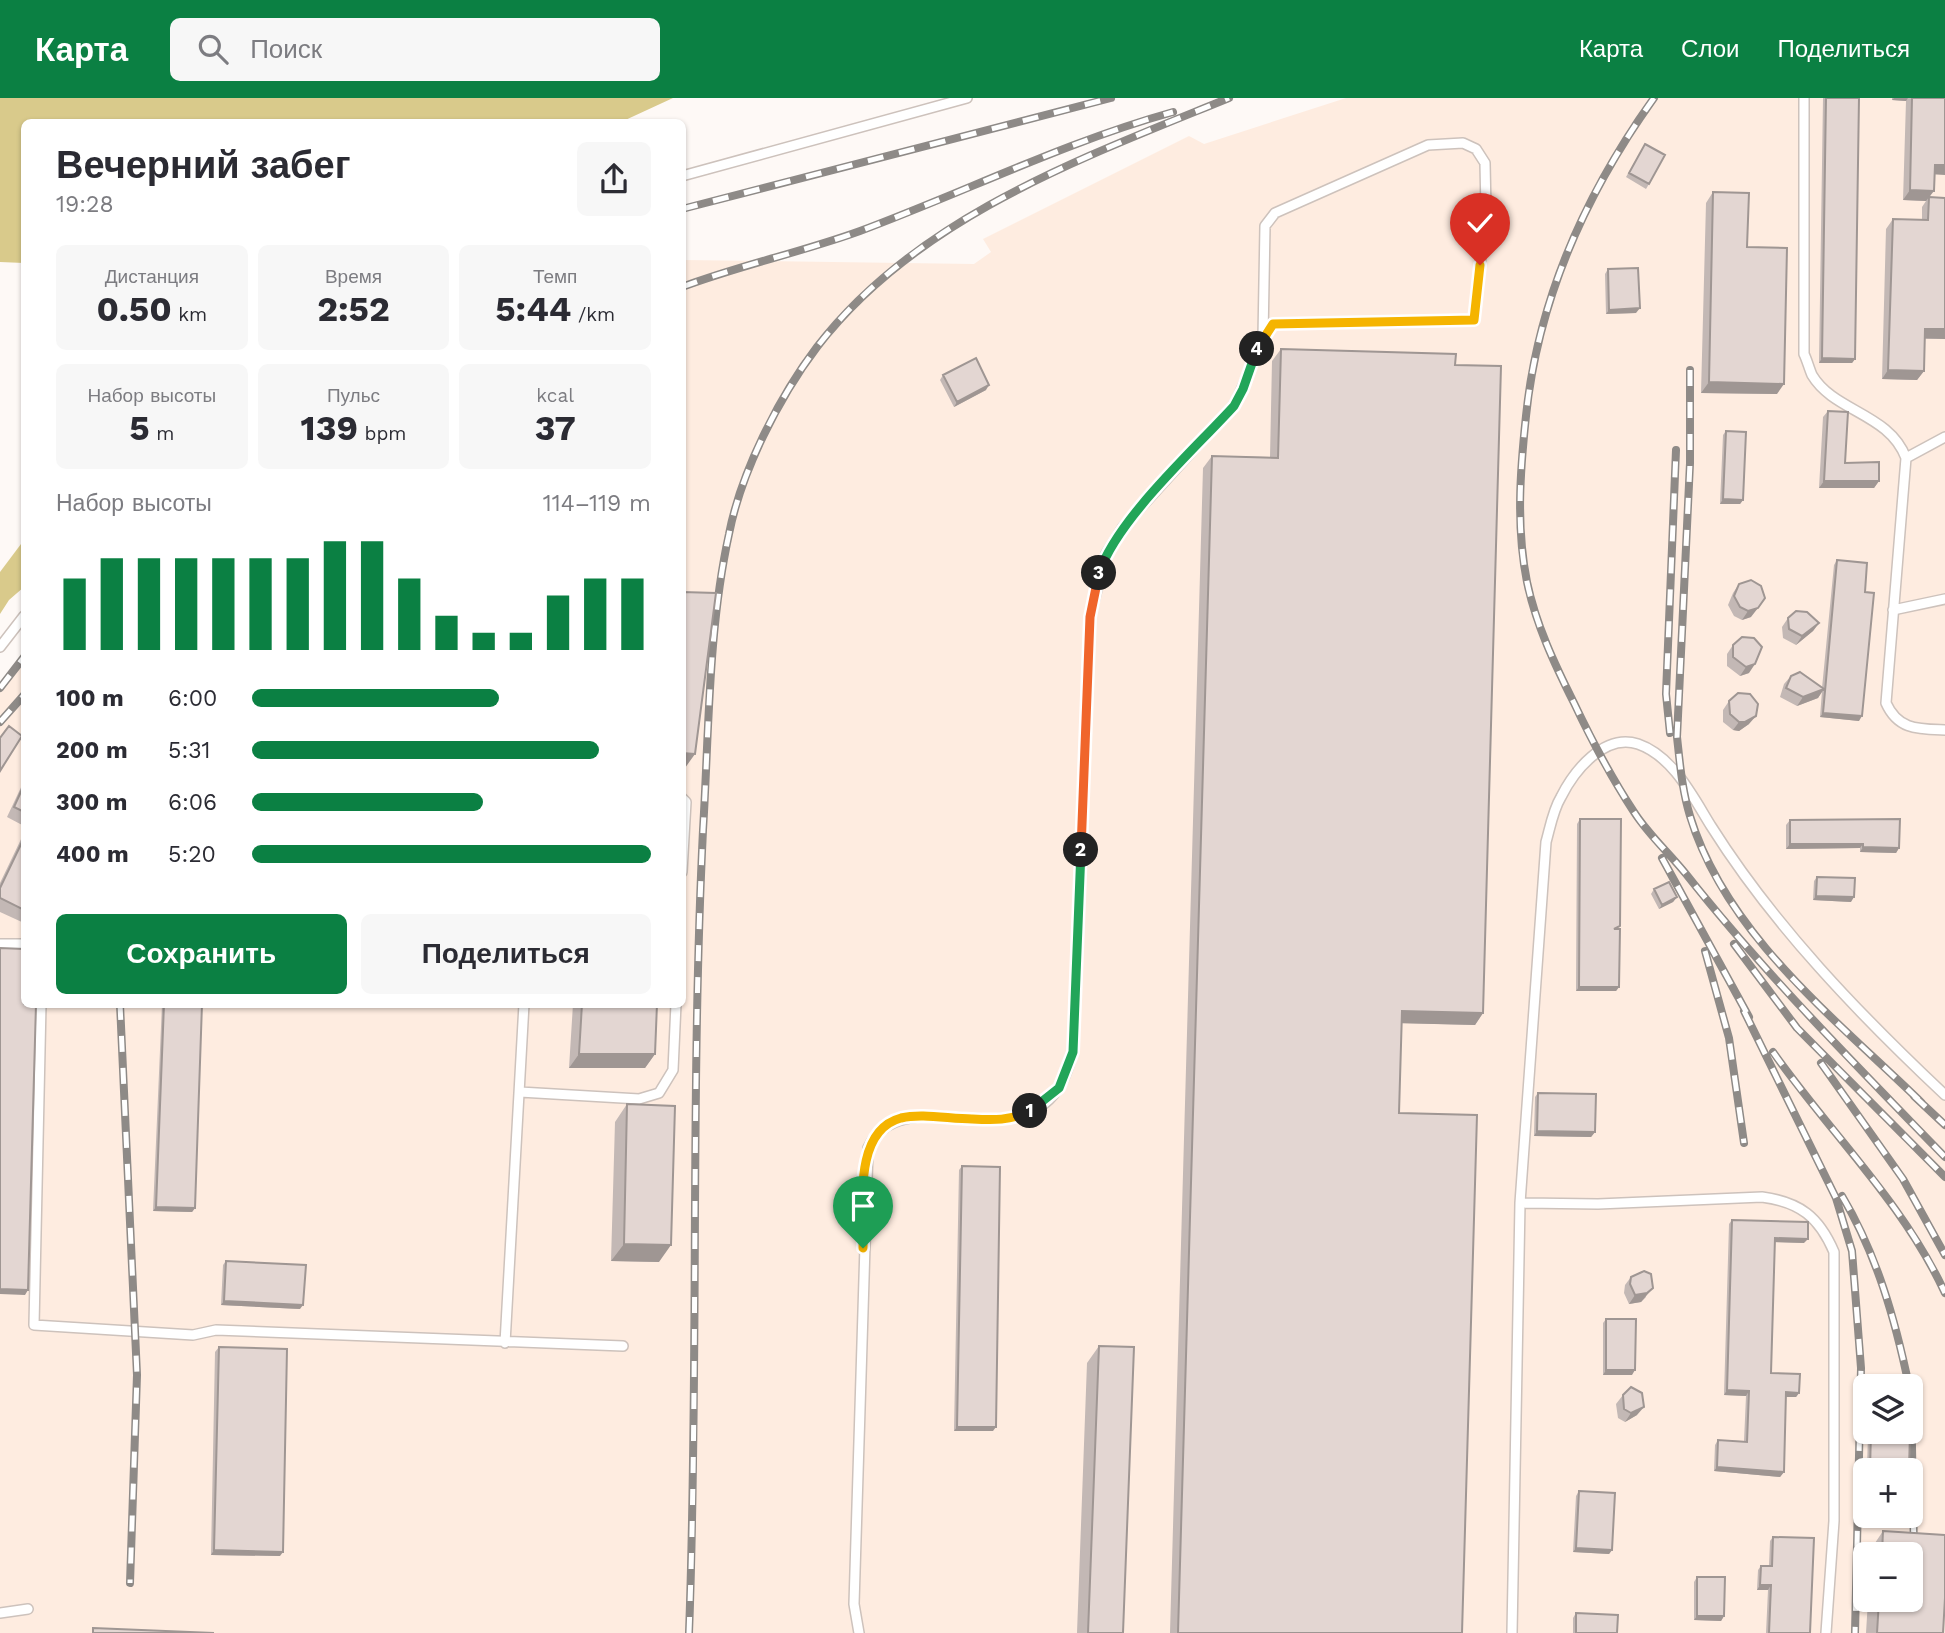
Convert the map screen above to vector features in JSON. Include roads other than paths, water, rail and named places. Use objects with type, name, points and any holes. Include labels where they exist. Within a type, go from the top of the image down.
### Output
[{"type":"lane","points":[[686,175],[967,98]]},
{"type":"lane","points":[[1804,98],[1804,354],[1813,376],[1836,397],[1894,434],[1906,458],[1886,703],[1900,724],[1910,728],[1945,730]]},
{"type":"lane","points":[[859,1633],[854,1604],[868,1148],[878,1131],[900,1118],[1001,1120],[1022,1115],[1050,1097],[1063,1082],[1073,1052],[1090,617],[1096,582],[1106,554],[1124,527],[1234,406],[1263,337],[1273,324],[1474,320],[1486,210],[1485,163],[1476,149],[1463,143],[1428,145],[1275,213],[1265,226],[1263,337]]},
{"type":"lane","points":[[1906,458],[1945,437]]},
{"type":"lane","points":[[1893,610],[1945,599]]},
{"type":"lane","points":[[0,647],[21,620]]},
{"type":"lane","points":[[1511,1633],[1520,1203],[1546,842],[1560,798],[1575,774],[1598,751],[1623,742],[1637,744],[1655,753],[1682,780],[1760,899],[1849,998],[1945,1095]]},
{"type":"lane","points":[[0,944],[21,944]]},
{"type":"lane","points":[[41,1008],[34,1325],[193,1335],[216,1330],[623,1346]]},
{"type":"lane","points":[[505,1343],[524,1008]]},
{"type":"lane","points":[[520,1092],[639,1099],[659,1093],[673,1070],[676,1008]]},
{"type":"lane","points":[[1520,1203],[1598,1205],[1762,1197],[1785,1200],[1803,1209],[1825,1232],[1833,1252],[1834,1467],[1834,1521],[1826,1633]]},
{"type":"lane","points":[[0,1613],[28,1609]]},
{"type":"railway","points":[[686,208],[1111,98]]},
{"type":"railway","points":[[689,1633],[694,1432],[697,1031],[703,830],[710,681],[717,607],[729,534],[742,486],[763,436],[789,389],[817,347],[857,301],[903,262],[953,227],[1005,196],[1117,144],[1229,98]]},
{"type":"railway","points":[[1654,98],[1607,171],[1569,249],[1554,289],[1532,373],[1526,416],[1520,520],[1527,582],[1535,614],[1581,717],[1626,799],[1652,836],[1779,983],[1945,1157]]},
{"type":"railway","points":[[686,286],[860,231],[1093,138],[1173,112]]},
{"type":"railway","points":[[1690,370],[1690,463],[1677,737],[1683,787],[1690,816],[1707,859],[1729,899],[1757,937],[1821,1007],[1922,1103]]},
{"type":"railway","points":[[1670,733],[1666,694],[1676,450]]},
{"type":"railway","points":[[0,688],[21,661]]},
{"type":"railway","points":[[0,722],[21,698]]},
{"type":"railway","points":[[1662,858],[1749,1017]]},
{"type":"railway","points":[[1734,944],[1797,1028],[1945,1177]]},
{"type":"railway","points":[[1705,951],[1729,1038],[1744,1143]]},
{"type":"railway","points":[[120,1008],[137,1375],[130,1583]]},
{"type":"railway","points":[[1744,1011],[1836,1198],[1852,1251],[1861,1368],[1855,1633]]},
{"type":"railway","points":[[1773,1052],[1887,1198],[1928,1260],[1945,1293]]},
{"type":"railway","points":[[1821,1063],[1903,1179],[1945,1255]]},
{"type":"railway","points":[[1914,1096],[1945,1125]]},
{"type":"railway","points":[[1842,1196],[1875,1264],[1898,1336],[1906,1374]]},
{"type":"railway","points":[[1912,1444],[1914,1542]]}]
